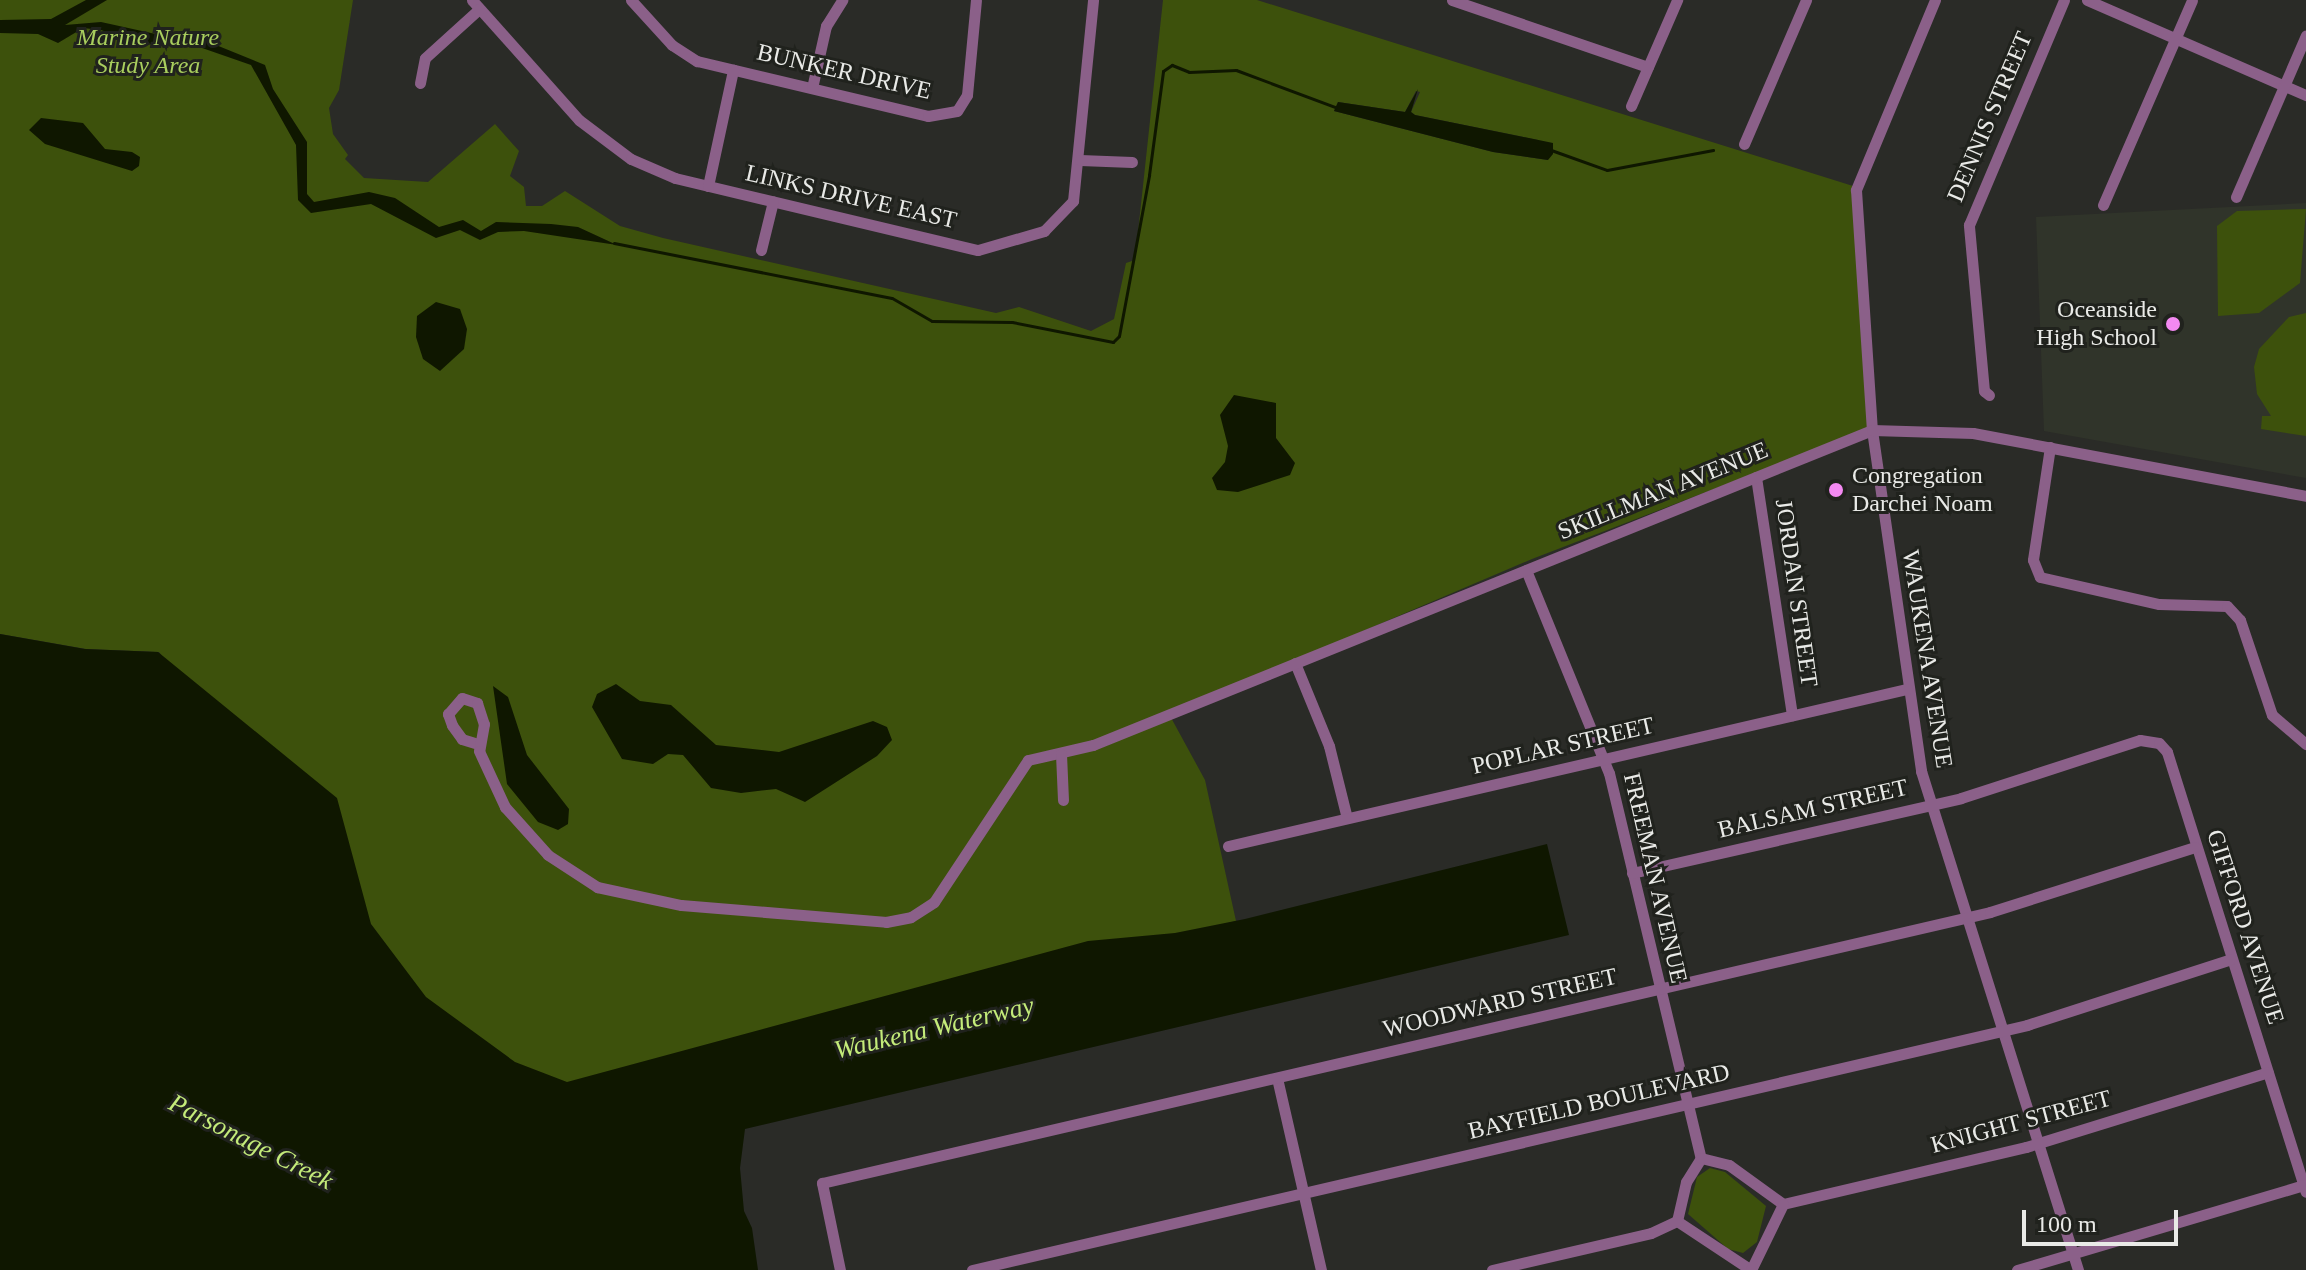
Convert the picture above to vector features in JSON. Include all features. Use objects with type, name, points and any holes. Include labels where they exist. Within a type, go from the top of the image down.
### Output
[{"type":"street","name":"BUNKER DRIVE","points":[[631,0],[672,45],[697,61],[928,116],[957,111],[969,87],[976,0]]},
{"type":"street","points":[[812,88],[826,26],[842,0]]},
{"type":"street","name":"LINKS DRIVE EAST","points":[[475,4],[610,146],[655,171],[978,250],[1010,244],[1058,222],[1073,201],[1080,160],[1093,0]]},
{"type":"street","points":[[1452,0],[1648,67]]},
{"type":"street","points":[[1631,106],[1677,0]]},
{"type":"street","points":[[1744,144],[1806,0]]},
{"type":"street","name":"WAUKENA AVENUE","points":[[1935,0],[1856,190],[1872,430],[1907,689],[1931,804],[2078,1270]]},
{"type":"street","name":"DENNIS STREET","points":[[1989,395],[1984,391],[1969,225],[2064,0]]},
{"type":"street","points":[[2087,0],[2306,95]]},
{"type":"street","points":[[2103,205],[2192,0]]},
{"type":"street","points":[[420,83],[425,58],[475,4]]},
{"type":"street","points":[[2236,197],[2306,35]]},
{"type":"street","points":[[708,186],[733,70]]},
{"type":"street","points":[[1080,160],[1132,162]]},
{"type":"street","points":[[761,250],[773,201]]},
{"type":"street","name":"SKILLMAN AVENUE","points":[[478,744],[505,807],[548,855],[597,887],[681,905],[886,922],[911,917],[934,902],[967,859],[1020,768],[1028,760],[1061,754],[1295,663],[1872,430],[1973,433],[2306,496]]},
{"type":"street","points":[[2050,447],[2033,560],[2040,577],[2159,604],[2227,606],[2240,620],[2272,715],[2306,744]]},
{"type":"street","name":"JORDAN STREET","points":[[1756,477],[1792,715]]},
{"type":"street","name":"FREEMAN AVENUE","points":[[1526,570],[1602,759],[1632,873],[1685,1105],[1701,1158]]},
{"type":"street","points":[[1295,663],[1329,746],[1347,818]]},
{"type":"street","name":"POPLAR STREET","points":[[1228,846],[1907,689]]},
{"type":"street","name":"BALSAM STREET","points":[[1632,873],[1931,804],[2140,740]]},
{"type":"street","name":"GIFFORD AVENUE","points":[[2140,740],[2159,743],[2167,752],[2305,1188]]},
{"type":"street","points":[[1061,754],[1063,800]]},
{"type":"street","name":"WOODWARD STREET","points":[[840,1270],[822,1183],[1966,917],[2195,847]]},
{"type":"street","name":"BAYFIELD BOULEVARD","points":[[972,1270],[2002,1030],[2231,959]]},
{"type":"street","name":"KNIGHT STREET","points":[[1783,1204],[2038,1143],[2268,1072]]},
{"type":"street","points":[[1277,1078],[1321,1270]]},
{"type":"street","points":[[1701,1158],[1729,1165],[1783,1204],[1751,1270],[1677,1221],[1686,1182],[1701,1158]]},
{"type":"street","points":[[2017,1270],[2305,1188]]},
{"type":"street","points":[[1492,1270],[1651,1233],[1677,1221]]},
{"type":"shaded area","name":"Oceanside High School","points":[[2306,203],[2306,478],[2044,431],[2036,217]]},
{"type":"green space","name":"Marine Nature Study Area","points":[[0,0],[353,0],[339,90],[329,108],[333,134],[348,155],[345,159],[364,178],[428,182],[495,124],[519,151],[510,176],[524,187],[526,206],[542,206],[565,191],[620,226],[663,238],[996,313],[1019,307],[1091,331],[1114,319],[1126,263],[1135,260],[1163,0],[1257,0],[1853,186],[1870,429],[1532,559],[1169,714],[1205,780],[1236,921],[567,1088],[472,1061],[159,652],[86,649],[0,634]],"holes":[[[1416,91],[1420,92],[1411,112],[1415,115],[1538,140],[1548,160],[1493,152],[1334,111],[1338,102],[1405,112]]]},
{"type":"green space","points":[[2306,209],[2300,283],[2259,313],[2218,316],[2217,226],[2237,211]]},
{"type":"green space","points":[[2306,313],[2306,436],[2261,429],[2262,416],[2271,416],[2257,394],[2254,367],[2259,349],[2289,317]]},
{"type":"green space","points":[[1710,1168],[1725,1172],[1766,1206],[1757,1242],[1743,1253],[1728,1249],[1688,1214],[1697,1177]]},
{"type":"water","points":[[86,0],[107,0],[65,25],[101,22],[160,35],[184,32],[265,65],[273,89],[307,142],[307,194],[314,202],[369,192],[395,198],[439,227],[463,220],[481,231],[496,222],[551,224],[578,227],[617,245],[524,231],[498,232],[480,240],[460,230],[436,238],[371,204],[311,213],[298,200],[296,145],[251,65],[182,41],[144,45],[101,30],[83,28],[58,43],[38,34],[0,33],[0,20],[51,19]]},
{"type":"water","points":[[1418,89],[1411,112],[1415,115],[1553,143],[1553,154],[1548,160],[1493,152],[1334,111],[1338,102],[1405,112]]},
{"type":"water","points":[[41,118],[83,123],[105,149],[132,152],[140,157],[139,166],[132,171],[45,144],[29,130]]},
{"type":"water","points":[[436,302],[460,309],[467,329],[464,349],[440,371],[423,359],[416,337],[417,316]]},
{"type":"water","points":[[1234,395],[1276,403],[1276,438],[1295,463],[1290,475],[1238,492],[1217,490],[1212,478],[1225,462],[1228,446],[1220,415]]},
{"type":"water","points":[[0,634],[85,649],[158,652],[337,798],[371,924],[426,997],[515,1062],[567,1082],[1088,941],[1175,933],[1245,919],[1547,844],[1569,935],[745,1129],[740,1168],[744,1211],[752,1228],[758,1270],[0,1270]]},
{"type":"water","points":[[616,684],[640,701],[671,705],[716,745],[779,752],[873,721],[887,727],[892,740],[877,756],[805,802],[776,789],[741,793],[711,788],[683,755],[668,754],[653,764],[622,759],[592,707],[597,694]]},
{"type":"water","points":[[493,686],[508,697],[527,755],[569,809],[568,824],[558,830],[538,822],[507,784]]},
{"type":"waterway","points":[[614,243],[892,298],[932,321],[1012,322],[1113,342],[1119,336],[1149,175],[1163,71],[1172,65],[1189,72],[1236,70],[1335,107]]},
{"type":"waterway","points":[[1551,150],[1607,170],[1713,150]]},
{"type":"place","name":"Oceanside High School","points":[[2173,324]]},
{"type":"place","name":"Congregation Darchei Noam","points":[[1836,490]]},
{"type":"water label","name":"Waukena Waterway","points":[[934,1028]]},
{"type":"water label","name":"Parsonage Creek","points":[[251,1142]]}]
